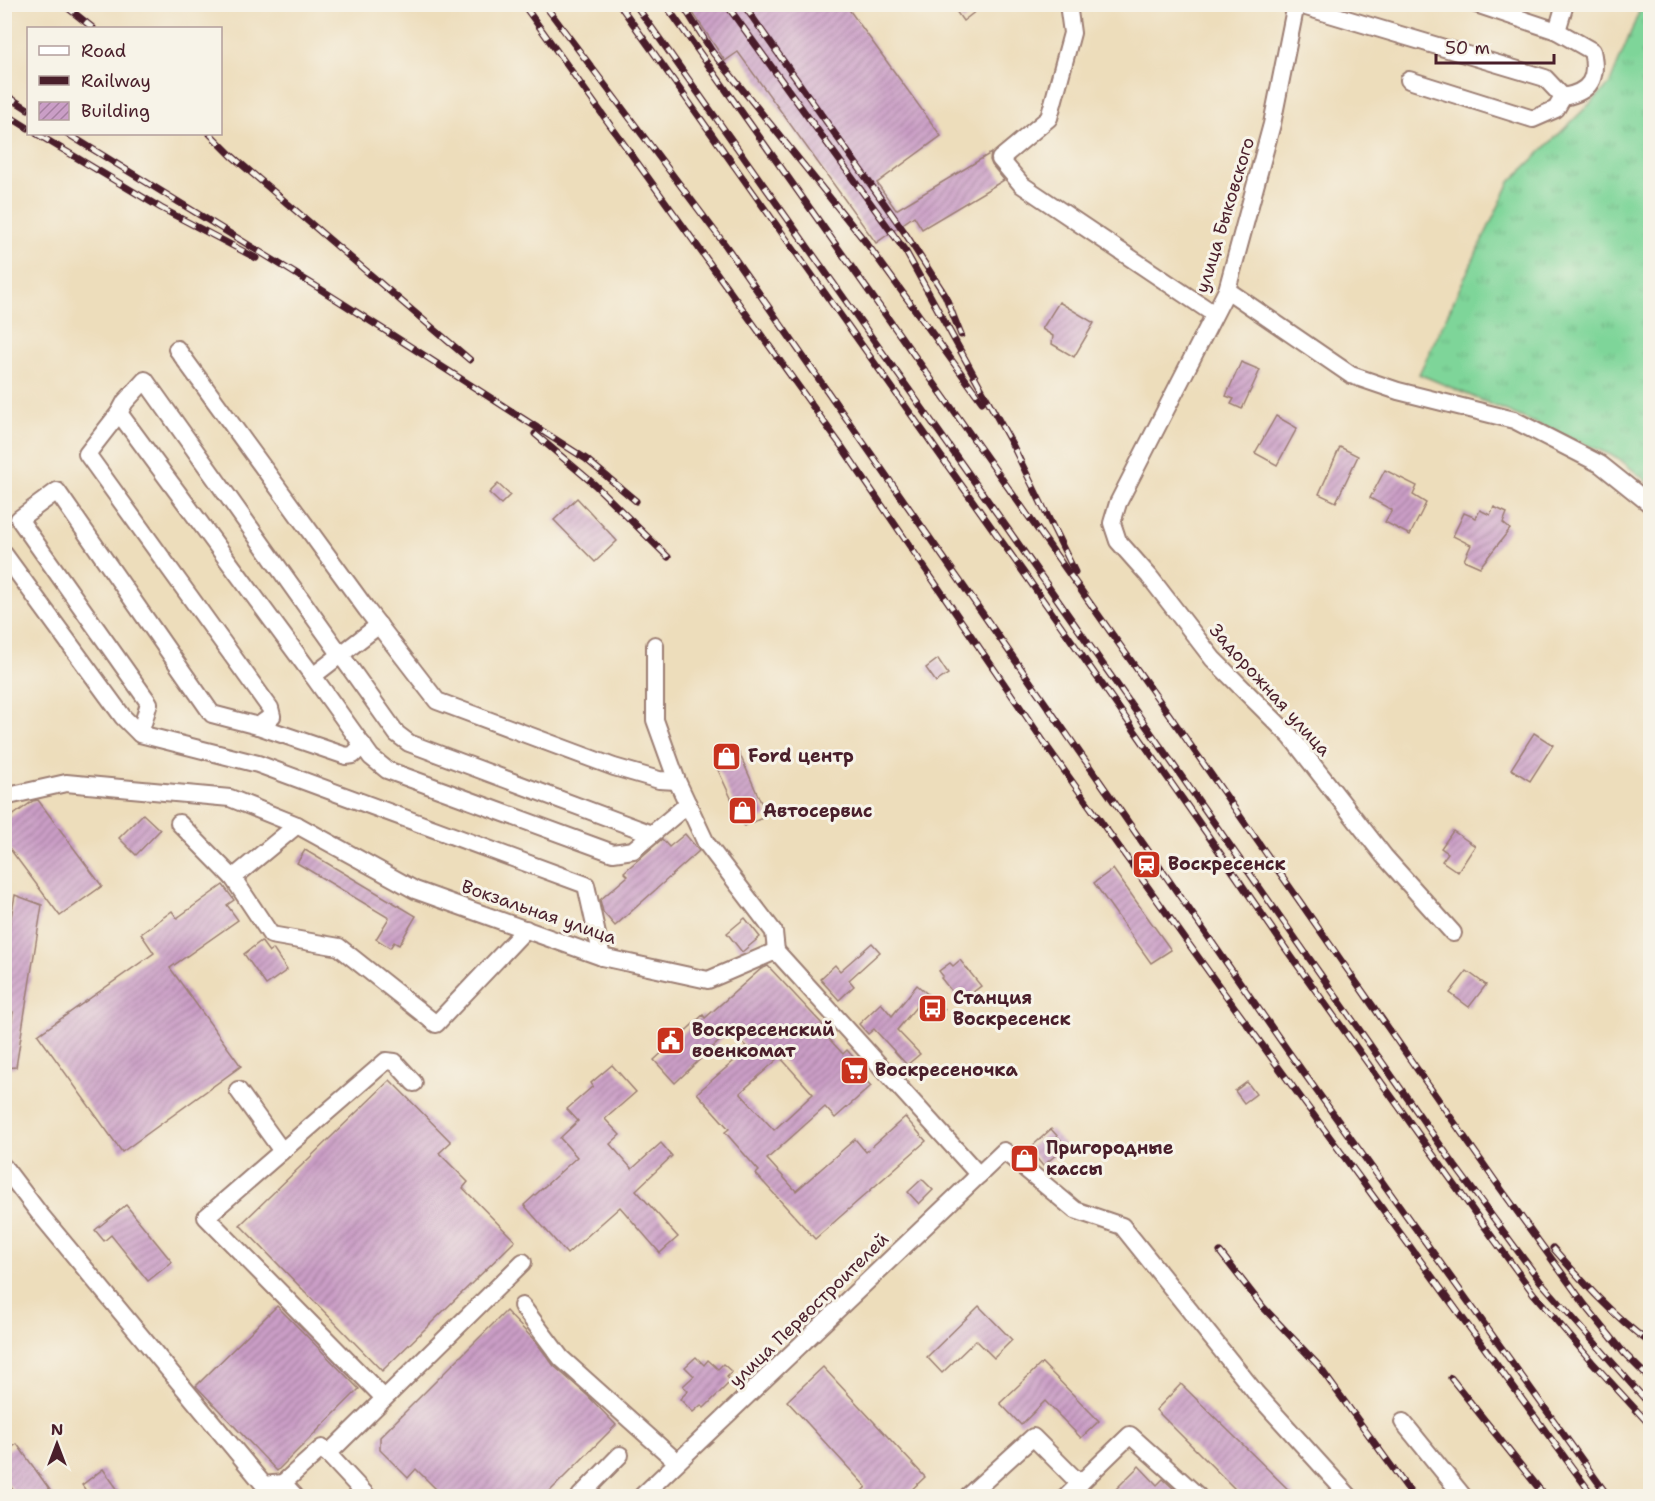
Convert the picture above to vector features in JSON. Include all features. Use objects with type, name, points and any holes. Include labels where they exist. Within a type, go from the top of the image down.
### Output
[{"type":"street","points":[[1068,4],[1072,33],[1049,118],[1000,159],[1022,185],[1214,314]]},
{"type":"street","points":[[1296,4],[1545,78],[1563,97]]},
{"type":"street","name":"улица Быковского","points":[[1112,523],[1118,503],[1227,290],[1272,124],[1296,4]]},
{"type":"street","points":[[1409,80],[1533,119],[1556,109],[1563,97],[1576,94],[1589,86],[1596,66],[1592,51],[1557,31],[1476,4]]},
{"type":"street","points":[[1557,31],[1565,4]]},
{"type":"street","points":[[1227,290],[1351,375],[1398,391],[1514,420],[1600,464],[1650,504]]},
{"type":"street","points":[[177,349],[437,701],[614,767],[659,780],[677,781]]},
{"type":"street","points":[[258,726],[272,716],[270,708],[87,454],[125,402],[145,380],[397,734],[409,743],[652,834]]},
{"type":"street","points":[[119,413],[371,757],[387,770],[613,853],[633,850],[688,804]]},
{"type":"street","points":[[140,734],[149,703],[19,519],[57,491],[212,714],[258,726],[346,756],[352,755],[363,745]]},
{"type":"street","name":"Задорожная улица","points":[[1112,523],[1118,541],[1149,576],[1213,659],[1291,737],[1384,856],[1453,933]]},
{"type":"street","points":[[4,554],[123,717],[140,734],[258,764],[586,885],[603,957]]},
{"type":"street","points":[[313,676],[379,625]]},
{"type":"street","points":[[655,645],[655,720],[677,781],[706,843],[774,932],[776,951],[979,1175]]},
{"type":"street","name":"Вокзальная улица","points":[[4,797],[66,783],[230,798],[297,825],[415,890],[603,957],[708,980],[776,951]]},
{"type":"street","points":[[179,822],[233,878],[271,935],[339,947],[436,1024],[526,929]]},
{"type":"street","points":[[233,878],[297,825]]},
{"type":"street","points":[[384,1398],[206,1217],[386,1061],[396,1062],[414,1083]]},
{"type":"street","points":[[238,1090],[282,1151]]},
{"type":"street","name":"улица Первостроителей","points":[[642,1497],[1004,1151],[1075,1210],[1122,1226],[1255,1392],[1349,1497]]},
{"type":"street","points":[[4,1167],[39,1213],[264,1485],[283,1483],[322,1448],[367,1497]]},
{"type":"street","points":[[328,1454],[523,1262]]},
{"type":"street","points":[[522,1306],[561,1358],[677,1462]]},
{"type":"street","points":[[1403,1422],[1463,1497]]},
{"type":"street","points":[[1067,1497],[1130,1435],[1198,1497]]},
{"type":"street","points":[[968,1497],[1033,1437],[1080,1484]]},
{"type":"street","points":[[580,1497],[620,1455]]},
{"type":"street","points":[[283,1483],[295,1497]]},
{"type":"green space","points":[[1642,5],[1650,5],[1650,484],[1618,458],[1419,374],[1510,182],[1609,85]]},
{"type":"building","points":[[687,4],[845,4],[941,136],[877,183],[896,210],[991,153],[992,165],[1004,180],[922,229],[914,216],[876,243],[738,52],[725,61]]},
{"type":"building","points":[[951,4],[985,4],[963,21]]},
{"type":"building","points":[[1059,302],[1094,323],[1074,357],[1052,344],[1053,336],[1042,329]]},
{"type":"building","points":[[1241,362],[1260,370],[1242,409],[1231,404],[1234,399],[1226,396]]},
{"type":"building","points":[[1276,416],[1297,428],[1277,465],[1255,453]]},
{"type":"building","points":[[1340,447],[1358,456],[1336,502],[1319,494]]},
{"type":"building","points":[[1385,470],[1417,486],[1413,495],[1426,503],[1410,535],[1385,522],[1392,510],[1370,498]]},
{"type":"building","points":[[498,484],[510,495],[501,504],[489,493]]},
{"type":"building","points":[[577,498],[617,541],[595,562],[554,520]]},
{"type":"building","points":[[1494,507],[1507,513],[1503,523],[1510,529],[1480,567],[1464,560],[1471,545],[1453,536],[1464,513],[1476,518],[1480,510],[1490,515]]},
{"type":"building","points":[[938,659],[948,674],[936,682],[926,668]]},
{"type":"building","points":[[1534,733],[1553,745],[1530,781],[1511,769]]},
{"type":"building","points":[[737,748],[767,816],[744,826],[713,759]]},
{"type":"building","points":[[38,800],[102,886],[60,916],[4,841],[4,822],[33,801]]},
{"type":"building","points":[[143,814],[160,830],[136,855],[119,838]]},
{"type":"building","points":[[1453,831],[1475,846],[1458,872],[1442,861],[1448,853],[1441,848]]},
{"type":"building","points":[[685,834],[699,851],[615,926],[603,912],[600,900],[628,876],[624,872],[662,839],[669,847]]},
{"type":"building","points":[[305,850],[416,916],[399,945],[394,942],[390,948],[376,939],[389,918],[297,863]]},
{"type":"building","points":[[1113,869],[1171,950],[1151,963],[1094,883]]},
{"type":"building","points":[[223,885],[234,900],[227,905],[238,920],[170,968],[241,1066],[122,1152],[38,1035],[154,953],[141,934],[172,911],[177,918]]},
{"type":"building","points":[[15,895],[42,905],[16,1067],[4,1068],[4,1048],[7,1048],[13,1012],[4,1010],[4,957]]},
{"type":"building","points":[[745,918],[760,937],[742,952],[727,933]]},
{"type":"building","points":[[261,941],[269,952],[273,949],[287,970],[266,985],[244,954]]},
{"type":"building","points":[[872,943],[880,952],[849,980],[854,986],[839,1000],[820,979],[835,965],[840,971]]},
{"type":"building","points":[[960,960],[981,986],[960,1002],[941,978],[943,976],[939,971],[950,963],[953,966]]},
{"type":"building","points":[[768,966],[823,1025],[819,1028],[843,1054],[847,1050],[866,1071],[861,1075],[871,1086],[835,1118],[825,1107],[767,1159],[796,1191],[855,1139],[866,1152],[905,1117],[926,1141],[815,1239],[756,1174],[759,1171],[725,1132],[729,1129],[697,1093],[748,1049],[731,1030],[675,1083],[654,1060],[703,1015],[705,1018],[761,969]],"holes":[[[780,1057],[813,1094],[774,1130],[740,1093]]]},
{"type":"building","points":[[1467,971],[1486,985],[1469,1007],[1450,993]]},
{"type":"building","points":[[917,985],[945,1009],[934,1022],[916,1007],[897,1030],[920,1054],[907,1065],[874,1029],[868,1034],[859,1024],[881,1003],[892,1016]]},
{"type":"building","points":[[612,1065],[636,1092],[605,1119],[620,1135],[610,1144],[632,1169],[661,1143],[672,1156],[636,1190],[678,1237],[660,1253],[620,1207],[567,1254],[524,1205],[577,1157],[560,1138],[578,1121],[567,1109],[593,1086],[591,1083]]},
{"type":"building","points":[[390,1080],[451,1142],[439,1153],[468,1182],[463,1188],[515,1241],[382,1371],[240,1225]]},
{"type":"building","points":[[1247,1082],[1256,1094],[1244,1103],[1235,1091]]},
{"type":"building","points":[[1051,1129],[1066,1146],[1043,1166],[1029,1149]]},
{"type":"building","points":[[922,1179],[933,1190],[919,1204],[908,1192]]},
{"type":"building","points":[[126,1205],[172,1262],[148,1281],[111,1235],[104,1241],[95,1230]]},
{"type":"building","points":[[277,1306],[359,1389],[277,1471],[196,1386]]},
{"type":"building","points":[[979,1306],[1012,1340],[994,1358],[976,1340],[942,1373],[927,1357]]},
{"type":"building","points":[[506,1311],[536,1342],[554,1366],[616,1425],[544,1497],[444,1497],[416,1469],[408,1478],[380,1450],[380,1437]]},
{"type":"building","points":[[696,1357],[704,1365],[708,1360],[718,1369],[723,1364],[732,1372],[727,1377],[731,1381],[704,1408],[701,1405],[693,1412],[680,1399],[688,1391],[683,1386],[694,1376],[685,1367]]},
{"type":"building","points":[[1042,1363],[1099,1421],[1081,1438],[1045,1401],[1021,1425],[1000,1403]]},
{"type":"building","points":[[823,1367],[925,1477],[904,1497],[856,1497],[866,1487],[787,1401]]},
{"type":"building","points":[[1181,1384],[1296,1497],[1243,1497],[1156,1410]]},
{"type":"building","points":[[17,1444],[55,1497],[18,1497],[4,1478],[4,1453]]},
{"type":"building","points":[[1139,1466],[1157,1485],[1163,1479],[1183,1497],[1108,1497]]},
{"type":"building","points":[[103,1469],[123,1497],[90,1497],[82,1485]]},
{"type":"railway","points":[[63,4],[92,27]]},
{"type":"railway","points":[[523,4],[842,447],[1048,748],[1216,982],[1593,1496]]},
{"type":"railway","points":[[544,4],[726,246],[1288,1051],[1608,1496]]},
{"type":"railway","points":[[619,4],[1477,1216],[1533,1293],[1650,1425]]},
{"type":"railway","points":[[635,4],[998,515],[1455,1166],[1540,1281],[1650,1405]]},
{"type":"railway","points":[[665,4],[1168,713],[1498,1185],[1585,1305],[1624,1353],[1650,1379]]},
{"type":"railway","points":[[682,4],[713,53],[868,245],[982,402]]},
{"type":"railway","points":[[726,4],[906,252],[1013,446],[1075,572]]},
{"type":"railway","points":[[743,4],[903,230],[945,295],[961,335]]},
{"type":"railway","points":[[4,94],[27,108]]},
{"type":"railway","points":[[4,113],[27,127]]},
{"type":"railway","points":[[39,135],[161,208],[256,258]]},
{"type":"railway","points":[[70,135],[317,287],[586,459],[636,501]]},
{"type":"railway","points":[[211,135],[232,156],[470,360]]},
{"type":"railway","points":[[535,434],[595,485],[668,557]]},
{"type":"railway","points":[[1553,1248],[1611,1310],[1650,1343]]},
{"type":"railway","points":[[1220,1252],[1263,1307],[1318,1365],[1413,1496]]},
{"type":"railway","points":[[1451,1378],[1545,1496]]},
{"type":"place","name":"Ford центр","points":[[727,756]]},
{"type":"place","name":"Автосервис","points":[[742,811]]},
{"type":"place","name":"Воскресенск","points":[[1147,864]]},
{"type":"place","name":"Станция Воскресенск","points":[[932,1008]]},
{"type":"place","name":"Воскресенский военкомат","points":[[671,1040]]},
{"type":"place","name":"Воскресеночка","points":[[854,1070]]},
{"type":"place","name":"Пригородные кассы","points":[[1025,1158]]}]
